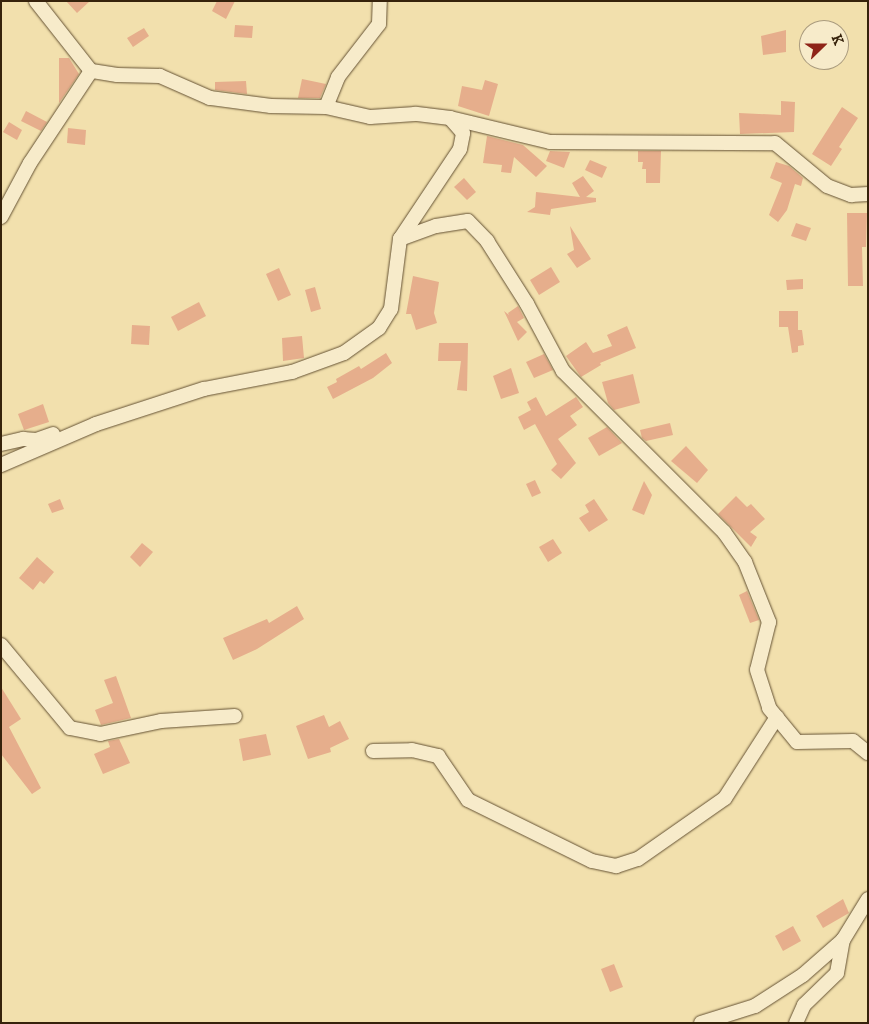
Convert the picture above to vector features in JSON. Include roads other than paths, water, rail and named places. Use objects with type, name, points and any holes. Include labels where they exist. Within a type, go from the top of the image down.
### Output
[{"type":"street","points":[[36,1],[91,71],[116,75],[160,76],[210,98],[271,106],[326,107],[370,117],[415,114],[450,118],[550,142],[775,143],[827,186],[851,195],[868,194]]},
{"type":"street","points":[[326,107],[338,77],[379,24],[380,1]]},
{"type":"street","points":[[1,217],[30,163],[91,71]]},
{"type":"street","points":[[1,444],[23,439],[36,440],[95,424],[204,389],[292,372],[344,353],[379,328],[391,309],[400,239],[460,149],[463,133],[450,118]]},
{"type":"street","points":[[400,239],[436,226],[468,221],[497,256],[563,371],[724,532],[745,562],[769,622],[757,670],[770,708],[797,742],[853,741],[868,753]]},
{"type":"street","points":[[1,465],[95,424]]},
{"type":"street","points":[[1,645],[70,728],[100,734],[161,721],[235,716]]},
{"type":"street","points":[[373,751],[412,750],[438,756],[468,800],[592,861],[616,866],[638,859],[725,798],[777,717]]},
{"type":"street","points":[[701,1023],[755,1006],[802,975],[843,940],[868,899]]},
{"type":"street","points":[[796,1023],[804,1006],[837,973],[843,940]]}]
